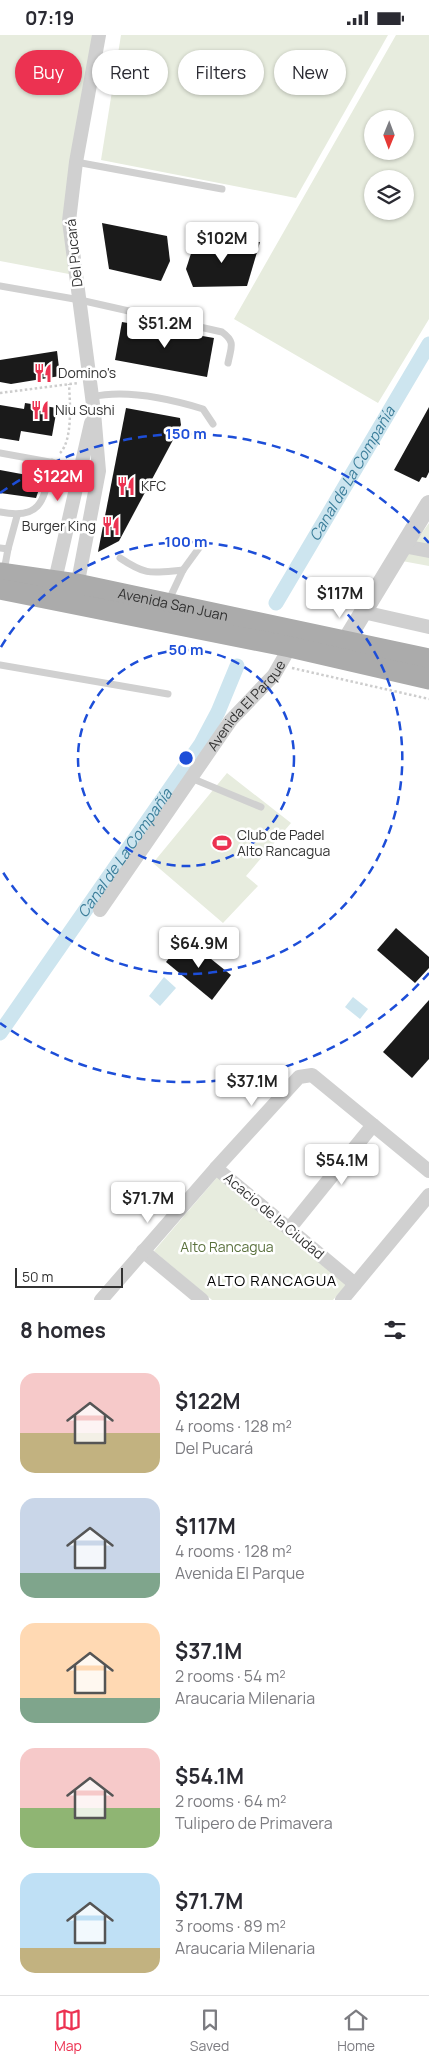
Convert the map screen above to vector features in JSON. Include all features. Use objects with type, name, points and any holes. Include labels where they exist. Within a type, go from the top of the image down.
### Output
[{"type":"main road","name":"Avenida San Juan","points":[[1,579],[52,590],[167,605],[340,650]]},
{"type":"main road","name":"Avenida San Juan","points":[[75,593],[290,647],[340,650]]},
{"type":"main road","points":[[340,650],[429,659]]},
{"type":"main road","points":[[340,650],[429,679]]},
{"type":"street","name":"Del Pucará","points":[[75,593],[99,471],[94,412],[68,221],[76,162],[99,35]]},
{"type":"street","name":"Del Pucará","points":[[52,590],[94,412]]},
{"type":"street","points":[[340,650],[429,504]]},
{"type":"street","points":[[403,547],[429,551]]},
{"type":"street","points":[[363,613],[429,627]]},
{"type":"street","name":"Avenida El Parque","points":[[100,910],[231,721],[274,675],[290,647]]},
{"type":"street","points":[[101,1300],[216,1168],[299,1077],[312,1075],[429,1171]]},
{"type":"street","points":[[289,1229],[373,1125]]},
{"type":"street","name":"Acacio de la Ciudad","points":[[216,1168],[355,1284]]},
{"type":"street","points":[[342,1300],[429,1195]]},
{"type":"street","points":[[144,1251],[202,1300]]},
{"type":"lane","points":[[76,162],[222,189]]},
{"type":"lane","points":[[0,285],[80,300],[222,332],[230,338],[232,343],[228,363]]},
{"type":"lane","points":[[92,397],[108,393],[124,394],[183,403],[203,409],[213,424]]},
{"type":"lane","points":[[0,453],[99,471]]},
{"type":"lane","points":[[0,513],[17,516],[40,505],[45,496],[52,462]]},
{"type":"lane","points":[[1,579],[17,516]]},
{"type":"lane","points":[[0,548],[8,549]]},
{"type":"lane","points":[[167,605],[183,570],[199,548]]},
{"type":"lane","points":[[120,558],[138,571],[153,573],[183,570]]},
{"type":"lane","points":[[0,665],[168,694]]},
{"type":"lane","points":[[191,778],[261,807]]},
{"type":"path","points":[[0,393],[70,384],[66,447],[60,453],[51,451]]},
{"type":"green space","points":[[0,35],[94,35],[69,274],[0,261]]},
{"type":"green space","points":[[121,35],[388,35],[296,198],[101,160],[111,95],[168,95],[168,50],[119,50]]},
{"type":"green space","points":[[396,35],[429,35],[429,319],[378,403],[234,319]]},
{"type":"green space","points":[[429,523],[429,566],[402,561]]},
{"type":"green space","name":"Club de Padel Alto Rancagua","points":[[227,773],[291,823],[246,876],[258,886],[223,923],[153,863]]},
{"type":"green space","name":"Alto Rancagua","points":[[219,1175],[347,1284],[333,1300],[212,1300],[154,1251]]},
{"type":"water","points":[[164,977],[176,988],[160,1006],[149,996]]},
{"type":"water","points":[[353,997],[368,1009],[360,1019],[345,1007]]},
{"type":"building","points":[[102,223],[167,236],[170,261],[161,281],[109,269]]},
{"type":"building","points":[[260,242],[247,286],[193,287],[186,269],[194,244]]},
{"type":"building","points":[[122,322],[214,338],[207,377],[115,360]]},
{"type":"building","points":[[57,351],[60,376],[11,384],[0,382],[0,360]]},
{"type":"building","points":[[25,403],[57,408],[52,436],[21,431],[19,441],[0,438],[0,405],[24,409]]},
{"type":"building","points":[[429,407],[429,472],[426,478],[422,477],[419,482],[394,470]]},
{"type":"building","points":[[126,408],[180,418],[181,425],[119,541],[98,552]]},
{"type":"building","points":[[0,470],[43,478],[36,498],[0,493]]},
{"type":"building","points":[[396,928],[429,957],[429,968],[415,983],[377,950]]},
{"type":"building","points":[[185,938],[231,975],[212,1000],[166,962]]},
{"type":"building","points":[[429,1000],[429,1059],[412,1078],[383,1052]]},
{"type":"waterway","name":"Canal de La Compañía","points":[[276,603],[429,344]]},
{"type":"waterway","name":"Canal de La Compañía","points":[[0,1033],[201,744],[218,712],[237,666]]},
{"type":"place","name":"Domino's","points":[[43,373]]},
{"type":"place","name":"Niu Sushi","points":[[40,410]]},
{"type":"place","name":"KFC","points":[[126,486]]},
{"type":"place","name":"Burger King","points":[[111,526]]},
{"type":"place","name":"Club de Padel Alto Rancagua","points":[[222,843]]},
{"type":"district","name":"ALTO RANCAGUA","points":[[272,1281]]}]
